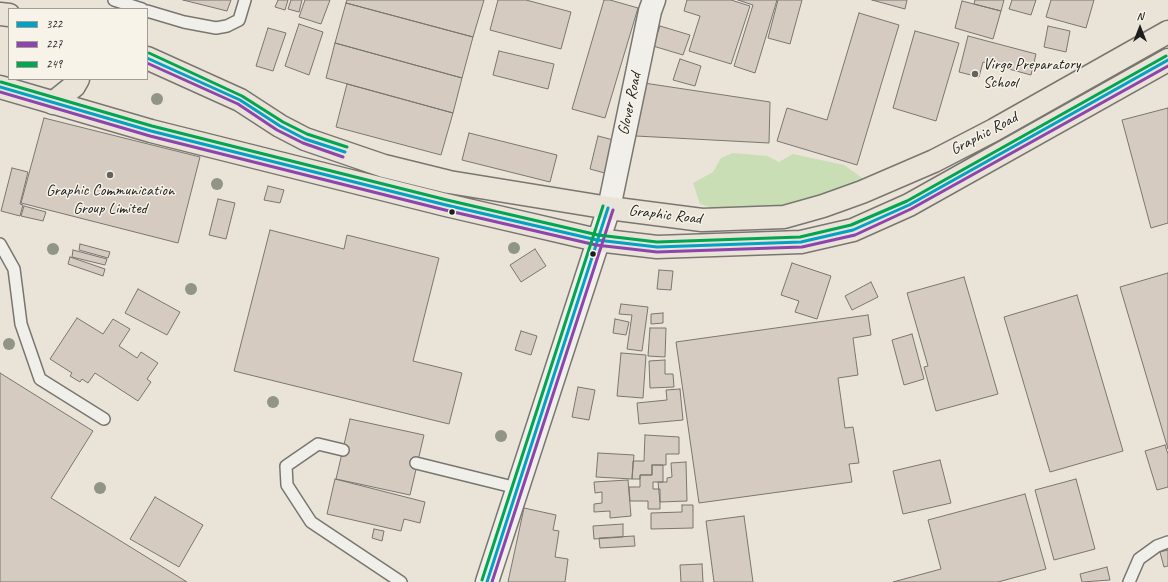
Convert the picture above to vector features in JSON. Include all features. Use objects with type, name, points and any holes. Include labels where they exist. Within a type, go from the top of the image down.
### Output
[{"type":"main road","name":"Graphic Road","points":[[148,58],[240,100],[280,126],[305,139],[384,166],[449,182],[608,208],[702,220],[784,217],[823,206],[862,192],[934,161],[994,130],[1168,32]]},
{"type":"main road","name":"Graphic Road","points":[[0,88],[159,133],[446,205],[597,240],[657,247],[801,242],[853,230],[909,205],[1168,60]]},
{"type":"main road","points":[[53,104],[74,86],[77,80]]},
{"type":"street","name":"Glover Road","points":[[487,582],[608,208],[650,11],[654,0]]},
{"type":"lane","points":[[114,0],[139,8]]},
{"type":"lane","points":[[148,10],[184,22],[216,28],[227,26],[239,20],[245,0]]},
{"type":"lane","points":[[0,244],[14,269],[21,324],[40,379],[104,419]]},
{"type":"lane","points":[[343,450],[318,444],[286,466],[287,485],[311,522],[401,582]]},
{"type":"lane","points":[[416,463],[517,488]]},
{"type":"lane","points":[[1129,582],[1139,559],[1157,546],[1168,542]]},
{"type":"green space","points":[[733,153],[767,156],[779,162],[793,154],[844,165],[865,180],[782,208],[719,210],[700,204],[693,183],[713,172],[721,158]]},
{"type":"building","points":[[183,0],[231,0],[227,11]]},
{"type":"building","points":[[278,0],[288,0],[285,10],[275,7]]},
{"type":"building","points":[[291,0],[302,0],[299,12],[288,9]]},
{"type":"building","points":[[305,0],[330,0],[321,24],[299,17]]},
{"type":"building","points":[[347,0],[484,0],[473,37],[346,3]]},
{"type":"building","points":[[498,0],[526,0],[571,12],[561,49],[490,30]]},
{"type":"building","points":[[604,0],[610,0],[638,8],[605,118],[572,109]]},
{"type":"building","points":[[687,0],[731,0],[750,6],[731,64],[689,51],[700,16],[684,11]]},
{"type":"building","points":[[738,0],[777,0],[755,73],[734,66],[753,5]]},
{"type":"building","points":[[778,0],[802,0],[790,44],[768,38]]},
{"type":"building","points":[[872,0],[907,0],[905,9]]},
{"type":"building","points":[[975,0],[1004,0],[1001,11],[974,4]]},
{"type":"building","points":[[1012,0],[1036,0],[1031,15],[1009,9]]},
{"type":"building","points":[[1051,0],[1094,0],[1086,28],[1046,17]]},
{"type":"building","points":[[962,1],[1001,11],[993,39],[955,28]]},
{"type":"building","points":[[346,3],[473,37],[462,78],[335,43]]},
{"type":"building","points":[[859,13],[899,25],[857,165],[777,141],[787,108],[827,120]]},
{"type":"building","points":[[299,24],[323,32],[309,75],[285,66]]},
{"type":"building","points":[[660,26],[690,35],[683,55],[653,46]]},
{"type":"building","points":[[1048,26],[1070,31],[1066,52],[1044,47]]},
{"type":"building","points":[[268,28],[286,33],[273,71],[256,66]]},
{"type":"building","points":[[915,31],[959,43],[936,121],[893,108]]},
{"type":"building","points":[[968,36],[1036,54],[1031,75],[983,62],[979,77],[959,72]]},
{"type":"building","points":[[335,43],[462,78],[453,113],[326,78]]},
{"type":"building","points":[[499,51],[554,64],[548,89],[493,75]]},
{"type":"building","points":[[680,59],[701,66],[695,86],[673,80]]},
{"type":"building","points":[[644,83],[770,102],[769,143],[636,136]]},
{"type":"building","points":[[347,84],[453,113],[441,155],[336,127]]},
{"type":"building","points":[[1168,108],[1168,223],[1151,228],[1122,120]]},
{"type":"building","points":[[44,118],[200,157],[178,243],[21,203]]},
{"type":"building","points":[[469,133],[557,155],[550,182],[462,160]]},
{"type":"building","points":[[598,136],[621,142],[612,175],[590,169]]},
{"type":"building","points":[[12,168],[28,172],[20,204],[23,205],[20,216],[1,211]]},
{"type":"building","points":[[268,186],[284,190],[280,203],[264,200]]},
{"type":"building","points":[[218,199],[235,203],[226,239],[209,235]]},
{"type":"building","points":[[24,206],[46,212],[43,221],[21,216]]},
{"type":"building","points":[[270,230],[344,249],[347,235],[439,258],[413,361],[462,373],[449,424],[234,371]]},
{"type":"building","points":[[80,244],[110,252],[108,258],[79,250]]},
{"type":"building","points":[[535,249],[546,266],[521,282],[510,265]]},
{"type":"building","points":[[73,250],[107,259],[105,265],[72,257]]},
{"type":"building","points":[[70,257],[105,269],[103,276],[68,264]]},
{"type":"building","points":[[792,263],[831,276],[817,319],[795,312],[799,301],[781,295]]},
{"type":"building","points":[[659,270],[673,271],[671,290],[657,289]]},
{"type":"building","points":[[1168,273],[1168,449],[1120,287]]},
{"type":"building","points":[[964,277],[998,394],[936,411],[924,367],[928,366],[907,293]]},
{"type":"building","points":[[871,282],[878,297],[852,310],[845,296]]},
{"type":"building","points":[[138,289],[180,312],[167,335],[125,313]]},
{"type":"building","points":[[1077,295],[1123,451],[1050,472],[1004,317]]},
{"type":"building","points":[[621,304],[648,307],[642,351],[627,349],[632,315],[619,314]]},
{"type":"building","points":[[663,313],[663,323],[651,324],[651,314]]},
{"type":"building","points":[[868,315],[871,335],[853,338],[858,375],[838,378],[845,428],[853,427],[859,463],[849,464],[852,482],[699,503],[676,342]]},
{"type":"building","points":[[77,318],[103,334],[113,319],[130,329],[119,346],[137,358],[141,352],[158,363],[147,379],[151,382],[138,401],[95,373],[88,383],[82,379],[80,382],[70,376],[72,373],[50,359]]},
{"type":"building","points":[[615,319],[629,322],[626,335],[613,333]]},
{"type":"building","points":[[650,328],[666,328],[665,357],[648,356]]},
{"type":"building","points":[[521,331],[537,336],[531,355],[515,350]]},
{"type":"building","points":[[912,334],[924,379],[904,385],[892,340]]},
{"type":"building","points":[[621,353],[646,355],[643,398],[617,396]]},
{"type":"building","points":[[665,360],[665,374],[673,374],[674,387],[650,388],[649,361]]},
{"type":"building","points":[[0,373],[93,431],[51,498],[187,582],[0,582]]},
{"type":"building","points":[[578,387],[595,390],[589,420],[572,417]]},
{"type":"building","points":[[680,389],[683,420],[639,424],[637,403],[667,400],[666,390]]},
{"type":"building","points":[[350,419],[424,435],[410,495],[336,479]]},
{"type":"building","points":[[645,435],[679,437],[679,454],[666,454],[666,465],[652,465],[652,475],[640,475],[640,479],[632,479],[633,461],[644,461]]},
{"type":"building","points":[[1165,445],[1168,454],[1168,487],[1157,490],[1145,451]]},
{"type":"building","points":[[598,453],[634,455],[632,479],[596,477]]},
{"type":"building","points":[[940,460],[951,503],[903,514],[893,471]]},
{"type":"building","points":[[686,462],[687,501],[660,502],[658,482],[667,482],[667,478],[672,477],[671,463]]},
{"type":"building","points":[[652,465],[663,465],[663,482],[653,482],[653,489],[660,489],[660,509],[648,509],[648,501],[630,501],[629,487],[640,487],[640,475],[652,475]]},
{"type":"building","points":[[335,479],[425,502],[420,523],[404,519],[401,531],[327,514]]},
{"type":"building","points":[[1076,479],[1095,549],[1054,560],[1035,490]]},
{"type":"building","points":[[628,480],[631,516],[610,518],[610,511],[594,512],[594,504],[602,503],[602,492],[595,493],[594,482]]},
{"type":"building","points":[[1025,494],[1046,569],[998,582],[893,582],[941,569],[928,520]]},
{"type":"building","points":[[155,497],[203,525],[179,567],[130,539]]},
{"type":"building","points":[[682,505],[693,505],[693,528],[651,529],[651,513],[682,512]]},
{"type":"building","points":[[524,508],[556,515],[553,530],[559,531],[555,557],[568,559],[565,582],[508,582]]},
{"type":"building","points":[[744,516],[753,582],[714,582],[706,521]]},
{"type":"building","points":[[623,524],[623,537],[594,539],[593,526]]},
{"type":"building","points":[[374,529],[384,531],[382,541],[372,538]]},
{"type":"building","points":[[634,536],[635,546],[600,548],[599,538]]},
{"type":"building","points":[[1168,550],[1168,566],[1164,567],[1160,552]]},
{"type":"building","points":[[702,564],[703,582],[681,582],[680,565]]},
{"type":"building","points":[[1107,567],[1110,580],[1082,582],[1080,574]]},
{"type":"transit line","name":"249","points":[[149,53],[242,96],[283,122],[307,134],[347,147]]},
{"type":"transit line","name":"249","points":[[1,82],[152,126],[447,200],[598,235],[657,242],[800,237],[851,225],[907,201],[1166,56]]},
{"type":"transit line","name":"322","points":[[148,58],[240,100],[280,126],[305,139],[345,152]]},
{"type":"transit line","name":"322","points":[[0,87],[151,131],[446,205],[597,240],[657,247],[801,242],[853,230],[909,205],[1168,60]]},
{"type":"transit line","name":"227","points":[[148,63],[238,104],[277,130],[303,143],[343,157]]},
{"type":"transit line","name":"227","points":[[0,92],[150,136],[445,210],[596,245],[657,252],[802,247],[855,235],[911,209],[1168,66]]},
{"type":"transit line","name":"249","points":[[482,580],[603,206]]},
{"type":"transit line","name":"322","points":[[487,582],[608,208]]},
{"type":"transit line","name":"227","points":[[492,582],[613,210]]},
{"type":"place","name":"Virgo Preparatory School","points":[[975,74]]},
{"type":"place","name":"Graphic Communication Group Limited","points":[[110,175]]}]
